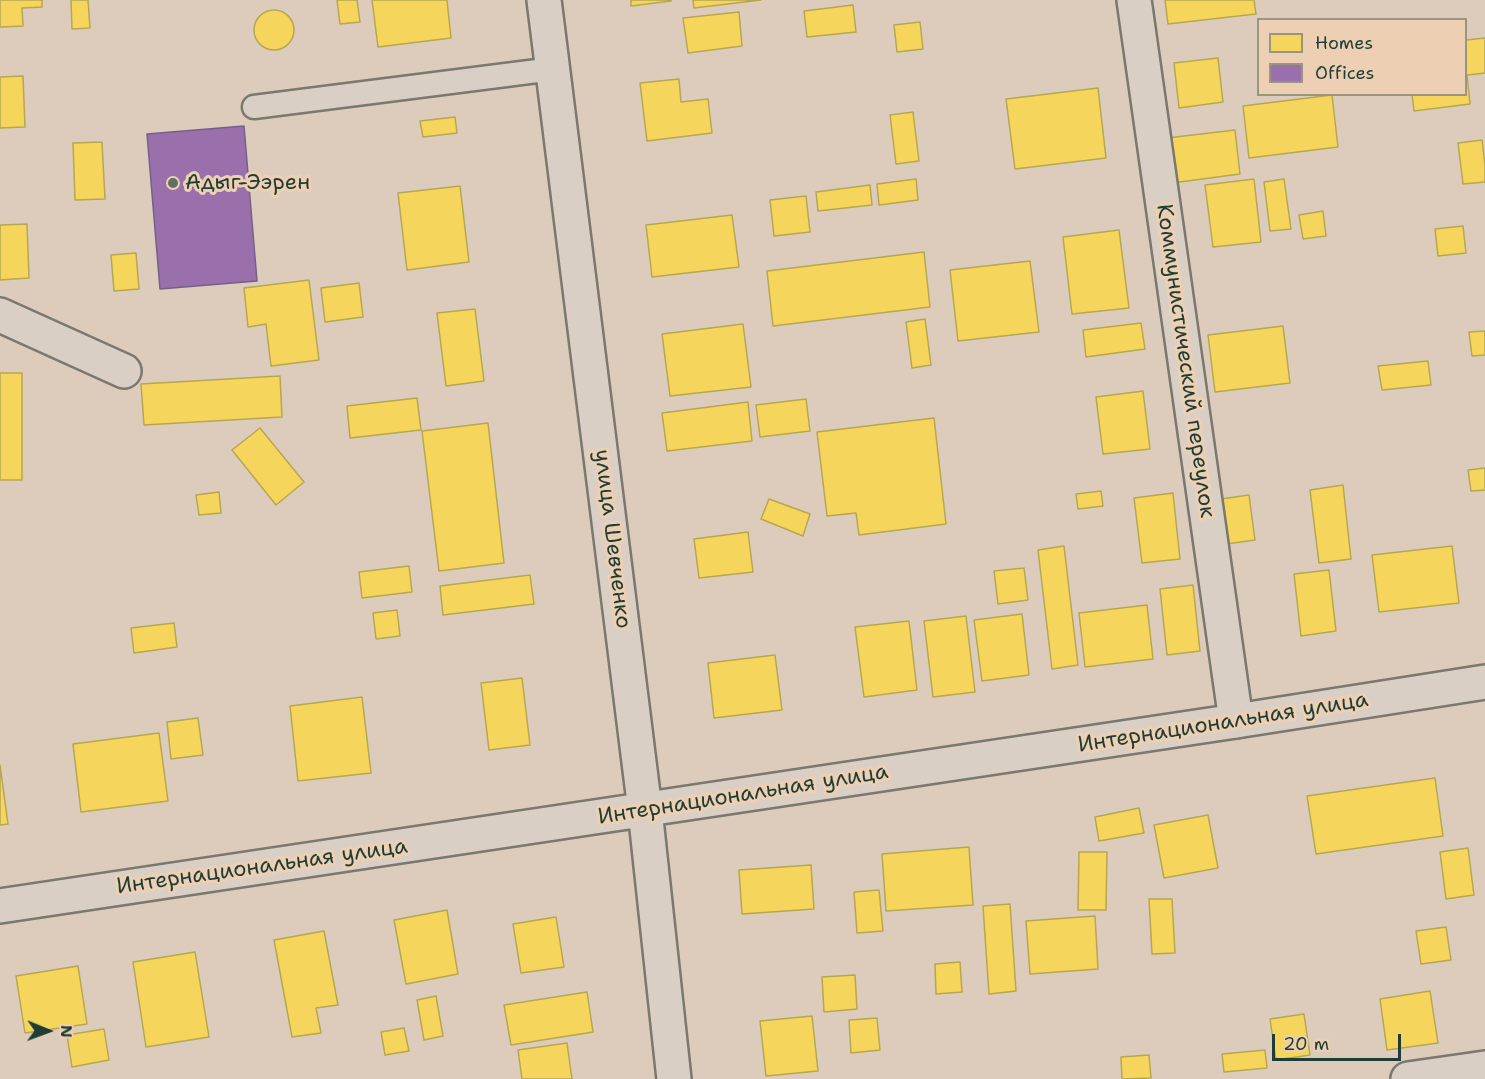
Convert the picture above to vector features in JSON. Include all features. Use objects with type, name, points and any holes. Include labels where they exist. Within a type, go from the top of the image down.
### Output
[{"type":"street","name":"улица Шевченко","points":[[544,0],[645,810],[674,1079]]},
{"type":"street","name":"Коммунистический переулок","points":[[1134,0],[1236,721]]},
{"type":"street","points":[[0,315],[124,371]]},
{"type":"street","name":"Интернациональная улица","points":[[0,906],[1485,682]]},
{"type":"street","points":[[1408,1079],[1485,1068]]},
{"type":"lane","points":[[254,106],[553,69]]},
{"type":"building: Homes","points":[[0,0],[42,0],[42,7],[22,8],[23,26],[0,27]]},
{"type":"building: Homes","points":[[71,0],[88,0],[90,28],[72,29]]},
{"type":"building: Homes","points":[[337,0],[357,0],[360,22],[340,24]]},
{"type":"building: Homes","points":[[372,0],[447,0],[451,38],[378,47]]},
{"type":"building: Homes","points":[[631,0],[671,0],[671,1],[631,6]]},
{"type":"building: Homes","points":[[693,0],[761,0],[694,8]]},
{"type":"building: Homes","points":[[1165,0],[1254,0],[1256,14],[1168,24]]},
{"type":"building: Homes","points":[[853,5],[856,32],[807,37],[804,11]]},
{"type":"building: Homes","points":[[274,10],[282,11],[288,16],[293,22],[293,38],[288,44],[282,49],[274,50],[266,49],[260,44],[255,38],[254,30],[255,22],[260,16],[266,11]]},
{"type":"building: Homes","points":[[739,12],[742,46],[688,53],[683,18]]},
{"type":"building: Homes","points":[[920,22],[923,49],[897,52],[894,25]]},
{"type":"building: Homes","points":[[1485,38],[1485,73],[1467,75],[1467,40]]},
{"type":"building: Homes","points":[[1218,58],[1223,102],[1179,108],[1174,63]]},
{"type":"building: Homes","points":[[1467,75],[1470,104],[1414,111],[1412,96],[1467,96]]},
{"type":"building: Homes","points":[[23,76],[25,127],[0,128],[0,77]]},
{"type":"building: Homes","points":[[679,79],[681,102],[708,99],[712,133],[647,141],[640,83]]},
{"type":"building: Homes","points":[[1098,88],[1106,158],[1015,169],[1006,99]]},
{"type":"building: Homes","points":[[1332,96],[1338,147],[1249,158],[1243,106]]},
{"type":"building: Homes","points":[[913,112],[919,161],[896,164],[890,115]]},
{"type":"building: Homes","points":[[455,117],[457,133],[423,137],[420,121]]},
{"type":"building: Homes","points":[[1235,130],[1240,174],[1172,183],[1167,138]]},
{"type":"building: Homes","points":[[1482,140],[1485,182],[1463,184],[1458,143]]},
{"type":"building: Homes","points":[[102,142],[105,199],[75,200],[73,143]]},
{"type":"building: Homes","points":[[916,179],[918,200],[879,205],[877,184]]},
{"type":"building: Homes","points":[[1254,179],[1261,242],[1213,247],[1205,185]]},
{"type":"building: Homes","points":[[1284,179],[1291,229],[1270,231],[1264,182]]},
{"type":"building: Homes","points":[[870,185],[872,205],[818,211],[816,192]]},
{"type":"building: Homes","points":[[460,186],[469,262],[407,270],[398,193]]},
{"type":"building: Homes","points":[[806,196],[810,232],[774,236],[770,200]]},
{"type":"building: Homes","points":[[1323,211],[1326,236],[1303,239],[1299,215]]},
{"type":"building: Homes","points":[[732,215],[739,267],[652,277],[646,225]]},
{"type":"building: Homes","points":[[27,224],[29,278],[0,280],[0,225]]},
{"type":"building: Homes","points":[[1463,226],[1466,253],[1438,256],[1435,229]]},
{"type":"building: Homes","points":[[1119,230],[1129,308],[1072,314],[1063,237]]},
{"type":"building: Homes","points":[[924,252],[930,307],[773,326],[767,271]]},
{"type":"building: Homes","points":[[136,253],[139,289],[114,291],[111,255]]},
{"type":"building: Homes","points":[[1030,261],[1039,332],[958,341],[950,270]]},
{"type":"building: Homes","points":[[309,280],[319,360],[271,366],[266,324],[248,327],[244,288]]},
{"type":"building: Homes","points":[[359,283],[363,317],[325,322],[321,288]]},
{"type":"building: Homes","points":[[475,309],[484,381],[446,386],[437,313]]},
{"type":"building: Homes","points":[[925,319],[931,365],[912,368],[906,322]]},
{"type":"building: Homes","points":[[1141,323],[1145,349],[1086,357],[1083,330]]},
{"type":"building: Homes","points":[[743,324],[751,387],[670,396],[662,334]]},
{"type":"building: Homes","points":[[1283,326],[1290,383],[1215,392],[1208,335]]},
{"type":"building: Homes","points":[[1485,331],[1485,355],[1472,356],[1469,332]]},
{"type":"building: Homes","points":[[1428,361],[1431,385],[1382,390],[1378,366]]},
{"type":"building: Homes","points":[[0,373],[22,373],[22,480],[0,480]]},
{"type":"building: Homes","points":[[280,376],[282,417],[144,425],[141,384]]},
{"type":"building: Homes","points":[[1143,391],[1150,449],[1103,454],[1096,397]]},
{"type":"building: Homes","points":[[417,398],[421,430],[350,438],[347,406]]},
{"type":"building: Homes","points":[[806,399],[810,431],[760,437],[756,405]]},
{"type":"building: Homes","points":[[748,402],[752,441],[667,451],[662,413]]},
{"type":"building: Homes","points":[[934,418],[946,524],[859,535],[856,513],[827,516],[817,432]]},
{"type":"building: Homes","points":[[488,423],[504,563],[439,571],[422,431]]},
{"type":"building: Homes","points":[[260,428],[304,482],[276,505],[232,450]]},
{"type":"building: Homes","points":[[1485,468],[1485,490],[1471,491],[1468,470]]},
{"type":"building: Homes","points":[[1343,485],[1351,559],[1319,563],[1310,490]]},
{"type":"building: Homes","points":[[1101,491],[1103,506],[1078,509],[1076,494]]},
{"type":"building: Homes","points":[[219,492],[221,513],[199,515],[196,495]]},
{"type":"building: Homes","points":[[1173,493],[1180,559],[1142,563],[1134,498]]},
{"type":"building: Homes","points":[[1249,495],[1255,540],[1226,544],[1221,499]]},
{"type":"building: Homes","points":[[769,499],[810,514],[803,536],[761,519]]},
{"type":"building: Homes","points":[[748,532],[753,572],[699,578],[694,539]]},
{"type":"building: Homes","points":[[1064,546],[1078,665],[1052,669],[1038,550]]},
{"type":"building: Homes","points":[[1452,546],[1459,603],[1379,612],[1372,555]]},
{"type":"building: Homes","points":[[409,566],[412,592],[362,598],[359,572]]},
{"type":"building: Homes","points":[[1024,568],[1028,600],[998,604],[994,571]]},
{"type":"building: Homes","points":[[1329,570],[1336,631],[1301,636],[1294,574]]},
{"type":"building: Homes","points":[[530,575],[534,604],[443,615],[440,586]]},
{"type":"building: Homes","points":[[1193,585],[1200,651],[1167,655],[1160,589]]},
{"type":"building: Homes","points":[[1147,605],[1153,659],[1085,667],[1079,613]]},
{"type":"building: Homes","points":[[397,610],[400,636],[376,639],[373,613]]},
{"type":"building: Homes","points":[[1022,614],[1029,675],[982,681],[974,620]]},
{"type":"building: Homes","points":[[966,616],[975,692],[933,697],[924,621]]},
{"type":"building: Homes","points":[[909,621],[917,690],[864,697],[855,627]]},
{"type":"building: Homes","points":[[174,623],[177,647],[134,653],[131,628]]},
{"type":"building: Homes","points":[[775,655],[782,710],[714,718],[708,663]]},
{"type":"building: Homes","points":[[522,678],[530,745],[489,750],[481,683]]},
{"type":"building: Homes","points":[[362,697],[371,773],[298,781],[290,706]]},
{"type":"building: Homes","points":[[198,718],[203,755],[171,759],[167,722]]},
{"type":"building: Homes","points":[[159,733],[168,801],[81,812],[73,744]]},
{"type":"building: Homes","points":[[0,765],[8,824],[0,825]]},
{"type":"building: Homes","points":[[1435,778],[1443,836],[1316,854],[1307,796]]},
{"type":"building: Homes","points":[[1139,808],[1144,833],[1099,841],[1095,817]]},
{"type":"building: Homes","points":[[1208,815],[1218,868],[1164,878],[1154,825]]},
{"type":"building: Homes","points":[[969,847],[973,905],[886,911],[882,854]]},
{"type":"building: Homes","points":[[1468,848],[1474,895],[1446,899],[1440,852]]},
{"type":"building: Homes","points":[[1079,852],[1107,852],[1106,910],[1078,910]]},
{"type":"building: Homes","points":[[811,865],[814,909],[742,914],[739,870]]},
{"type":"building: Homes","points":[[879,890],[883,931],[857,933],[854,892]]},
{"type":"building: Homes","points":[[1149,899],[1172,899],[1175,953],[1152,954]]},
{"type":"building: Homes","points":[[1010,904],[1016,991],[989,994],[983,906]]},
{"type":"building: Homes","points":[[447,910],[458,974],[406,984],[394,920]]},
{"type":"building: Homes","points":[[1095,916],[1098,969],[1030,974],[1026,921]]},
{"type":"building: Homes","points":[[556,917],[564,967],[521,973],[513,924]]},
{"type":"building: Homes","points":[[1446,927],[1451,960],[1421,964],[1416,931]]},
{"type":"building: Homes","points":[[324,931],[338,1005],[316,1008],[321,1033],[292,1037],[274,940]]},
{"type":"building: Homes","points":[[195,952],[209,1037],[146,1047],[133,962]]},
{"type":"building: Homes","points":[[960,962],[962,992],[936,994],[935,964]]},
{"type":"building: Homes","points":[[78,966],[87,1024],[25,1033],[16,976]]},
{"type":"building: Homes","points":[[855,975],[857,1009],[824,1012],[822,977]]},
{"type":"building: Homes","points":[[1430,991],[1438,1043],[1387,1050],[1380,999]]},
{"type":"building: Homes","points":[[587,992],[593,1032],[511,1045],[504,1005]]},
{"type":"building: Homes","points":[[436,996],[443,1036],[424,1040],[417,1000]]},
{"type":"building: Homes","points":[[1304,1014],[1310,1055],[1276,1060],[1270,1019]]},
{"type":"building: Homes","points":[[812,1016],[818,1071],[766,1076],[760,1021]]},
{"type":"building: Homes","points":[[877,1018],[880,1050],[851,1053],[849,1020]]},
{"type":"building: Homes","points":[[404,1028],[409,1051],[385,1055],[381,1032]]},
{"type":"building: Homes","points":[[104,1029],[109,1060],[72,1067],[67,1035]]},
{"type":"building: Homes","points":[[567,1043],[572,1079],[522,1079],[518,1050]]},
{"type":"building: Homes","points":[[1265,1050],[1267,1068],[1224,1072],[1222,1054]]},
{"type":"building: Homes","points":[[1149,1055],[1151,1078],[1122,1079],[1121,1057]]},
{"type":"building: Offices","points":[[244,126],[257,281],[160,289],[147,134]]},
{"type":"place","name":"Адыг-Ээрен","points":[[173,183]]}]
